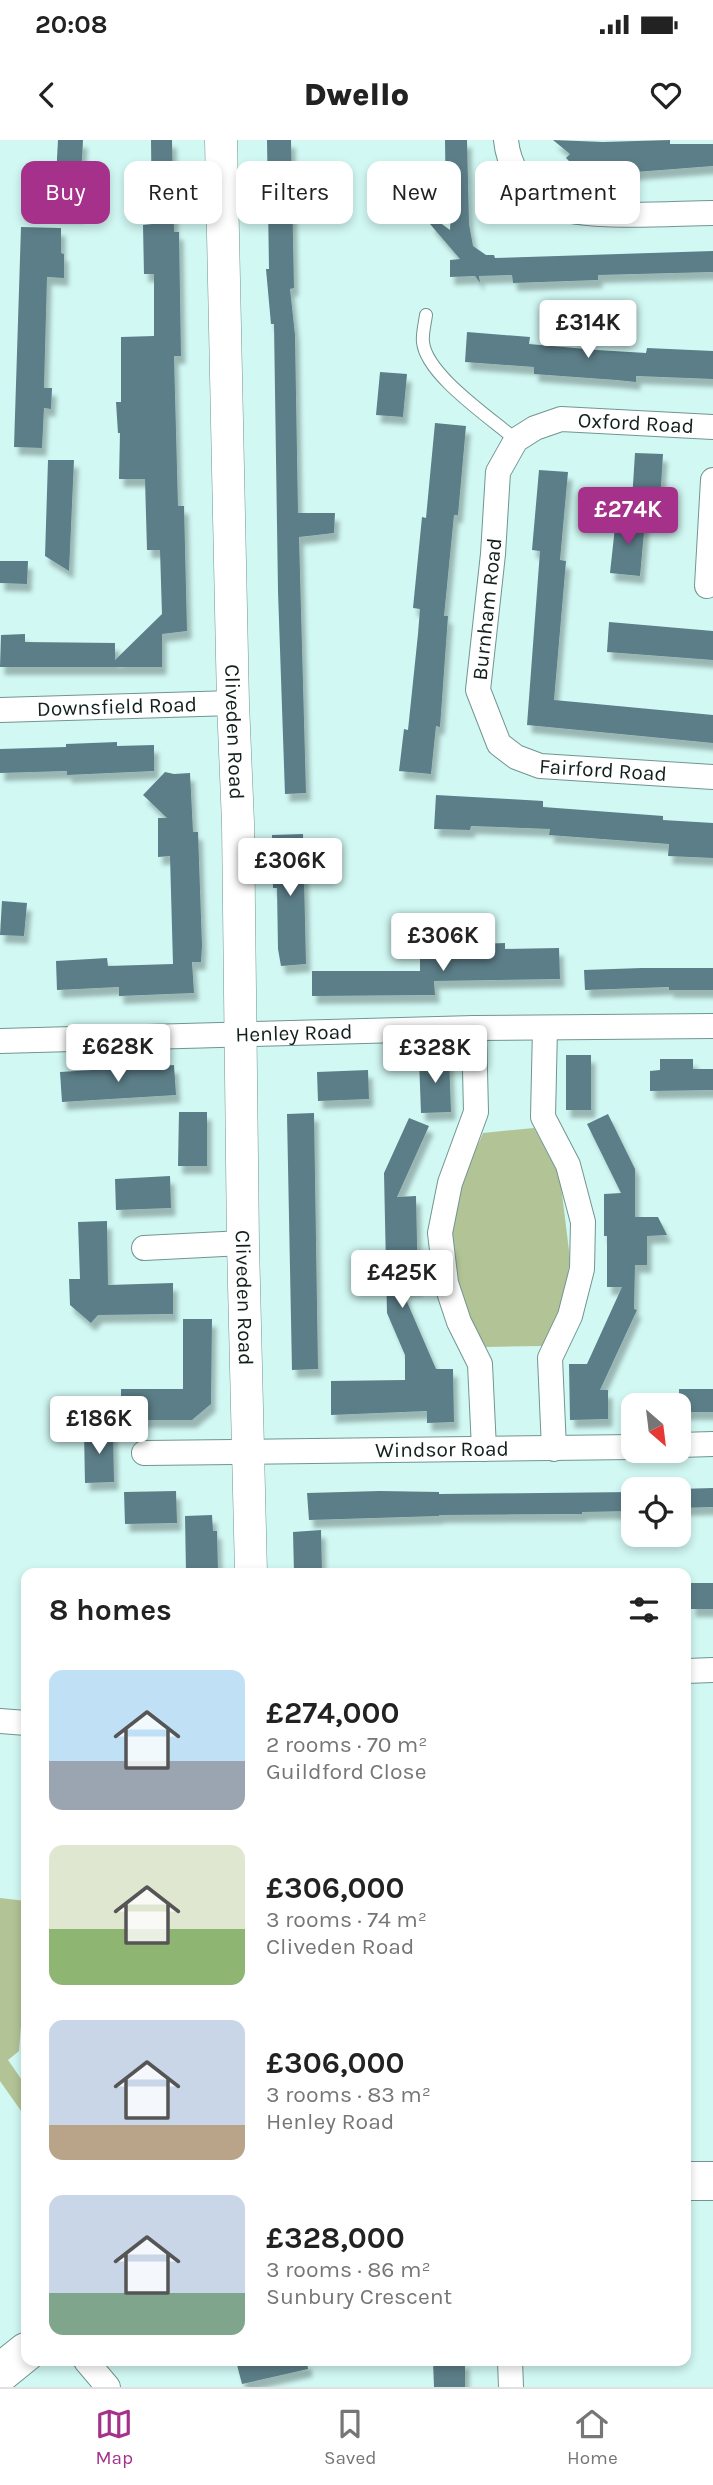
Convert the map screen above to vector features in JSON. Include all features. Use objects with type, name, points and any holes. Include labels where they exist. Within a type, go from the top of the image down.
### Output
[{"type":"main road","points":[[691,2181],[713,2180]]},
{"type":"main road","points":[[0,2373],[21,2356]]},
{"type":"street","name":"Cliveden Road","points":[[221,140],[238,836],[243,1243],[251,1568]]},
{"type":"street","points":[[506,140],[521,182],[544,203],[578,213],[713,213]]},
{"type":"street","name":"Oxford Road","points":[[516,440],[535,428],[561,419],[713,427]]},
{"type":"street","name":"Burnham Road","points":[[499,744],[478,690],[493,554],[498,472],[516,440]]},
{"type":"street","points":[[706,586],[713,480]]},
{"type":"street","name":"Downsfield Road","points":[[0,710],[233,703]]},
{"type":"street","name":"Fairford Road","points":[[499,744],[516,757],[540,766],[713,777]]},
{"type":"street","name":"Henley Road","points":[[0,1041],[474,1028],[713,1026]]},
{"type":"street","points":[[474,1028],[476,1112],[450,1183],[440,1233],[446,1283],[459,1322],[480,1364],[484,1449]]},
{"type":"street","points":[[545,1028],[543,1117],[568,1165],[583,1222],[582,1269],[570,1316],[550,1358],[554,1449]]},
{"type":"street","points":[[144,1248],[243,1243]]},
{"type":"street","points":[[691,1445],[713,1444]]},
{"type":"street","name":"Windsor Road","points":[[144,1453],[621,1447]]},
{"type":"street","points":[[691,1671],[713,1670]]},
{"type":"street","points":[[0,1721],[21,1723]]},
{"type":"street","points":[[90,2366],[108,2387]]},
{"type":"street","points":[[510,2366],[510,2387]]},
{"type":"lane","points":[[426,315],[423,342],[429,362],[441,377],[516,440]]},
{"type":"green space","points":[[534,1128],[560,1177],[570,1259],[567,1282],[559,1310],[542,1346],[486,1347],[466,1310],[455,1270],[453,1228],[459,1187],[483,1133]]},
{"type":"green space","points":[[0,1898],[21,1900],[19,2051],[8,2060],[21,2079],[21,2111],[0,2081]]},
{"type":"building","points":[[58,140],[83,140],[82,161],[57,161]]},
{"type":"building","points":[[151,140],[172,140],[172,161],[151,161]]},
{"type":"building","points":[[267,140],[291,140],[291,161],[267,161]]},
{"type":"building","points":[[445,140],[467,140],[469,224],[473,246],[486,255],[494,255],[495,258],[713,251],[713,272],[598,275],[598,280],[513,283],[512,275],[479,276],[480,283],[475,276],[450,277],[450,260],[460,259],[430,224],[442,224],[450,230],[450,224],[461,224],[461,161],[445,161]]},
{"type":"building","points":[[553,140],[670,140],[670,144],[713,144],[713,166],[640,172],[640,161],[569,161],[566,158],[570,154]]},
{"type":"building","points":[[174,224],[174,232],[179,232],[181,356],[174,356],[178,506],[184,506],[187,631],[162,634],[162,667],[0,667],[1,635],[25,634],[25,642],[115,643],[115,660],[162,614],[160,550],[147,550],[145,479],[119,479],[120,433],[116,402],[121,402],[121,337],[154,336],[154,274],[144,274],[143,225]]},
{"type":"building","points":[[268,224],[293,224],[294,288],[290,289],[295,335],[298,513],[335,513],[334,533],[299,537],[306,793],[285,794],[278,591],[274,324],[271,324],[266,269],[269,269]]},
{"type":"building","points":[[21,227],[61,228],[61,253],[64,254],[64,278],[47,277],[44,388],[52,388],[51,409],[44,408],[42,448],[14,447]]},
{"type":"building","points":[[467,332],[530,337],[529,344],[597,350],[646,353],[647,348],[713,351],[713,379],[636,376],[636,382],[534,374],[534,367],[465,362]]},
{"type":"building","points":[[380,372],[407,374],[403,417],[376,415]]},
{"type":"building","points":[[435,423],[466,426],[458,515],[454,515],[444,616],[448,616],[440,727],[436,726],[431,774],[399,771],[404,729],[408,730],[418,634],[420,609],[413,608],[422,517],[426,518]]},
{"type":"building","points":[[635,453],[663,454],[659,518],[631,516]]},
{"type":"building","points":[[48,460],[74,460],[69,571],[45,556]]},
{"type":"building","points":[[539,470],[568,472],[560,560],[566,561],[554,700],[713,715],[713,743],[527,725],[540,551],[532,550]]},
{"type":"building","points":[[616,518],[645,521],[640,576],[610,573]]},
{"type":"building","points":[[0,561],[28,561],[27,584],[0,583]]},
{"type":"building","points":[[609,622],[713,631],[713,660],[607,652]]},
{"type":"building","points":[[117,742],[117,746],[154,745],[154,771],[67,775],[67,771],[0,773],[0,749]]},
{"type":"building","points":[[165,772],[190,773],[193,832],[198,832],[202,946],[201,962],[192,962],[194,993],[119,996],[119,987],[57,990],[56,961],[107,958],[108,966],[173,964],[170,856],[158,857],[158,818],[167,818],[143,795]]},
{"type":"building","points":[[436,795],[543,801],[543,807],[663,816],[663,820],[713,823],[713,858],[668,856],[669,844],[549,835],[550,829],[471,826],[470,830],[434,829]]},
{"type":"building","points":[[303,834],[306,964],[281,966],[278,949],[277,888],[273,888],[272,835]]},
{"type":"building","points":[[2,901],[27,903],[24,936],[0,935]]},
{"type":"building","points":[[505,943],[505,949],[559,948],[560,979],[434,981],[435,995],[312,996],[312,971],[420,971],[420,957],[477,956],[477,944]]},
{"type":"building","points":[[713,968],[713,990],[669,990],[669,987],[585,990],[584,970]]},
{"type":"building","points":[[566,1055],[591,1055],[591,1110],[566,1110]]},
{"type":"building","points":[[449,1058],[451,1112],[421,1113],[419,1059]]},
{"type":"building","points":[[660,1059],[693,1059],[693,1069],[713,1069],[713,1090],[650,1091],[650,1071],[660,1070]]},
{"type":"building","points":[[174,1065],[176,1095],[62,1102],[60,1072]]},
{"type":"building","points":[[368,1070],[369,1099],[318,1101],[317,1072]]},
{"type":"building","points":[[179,1112],[207,1112],[207,1166],[178,1166]]},
{"type":"building","points":[[314,1113],[318,1369],[292,1370],[287,1114]]},
{"type":"building","points":[[608,1114],[635,1169],[635,1217],[658,1217],[667,1235],[647,1236],[647,1265],[635,1265],[634,1309],[637,1310],[600,1390],[608,1390],[608,1419],[570,1420],[569,1364],[587,1364],[622,1287],[607,1287],[607,1236],[604,1236],[604,1194],[621,1193],[587,1124]]},
{"type":"building","points":[[409,1118],[429,1126],[397,1197],[416,1196],[418,1288],[401,1288],[436,1369],[453,1369],[454,1422],[427,1423],[427,1411],[331,1415],[331,1381],[405,1380],[405,1355],[387,1313],[384,1173]]},
{"type":"building","points":[[170,1176],[171,1208],[116,1210],[115,1179]]},
{"type":"building","points":[[107,1221],[108,1285],[173,1283],[173,1314],[98,1315],[91,1323],[70,1305],[69,1279],[80,1279],[78,1222]]},
{"type":"building","points":[[183,1319],[212,1319],[211,1404],[192,1420],[121,1420],[121,1389],[183,1389]]},
{"type":"building","points":[[679,1389],[713,1389],[713,1412],[691,1412],[691,1393],[679,1393]]},
{"type":"building","points":[[113,1429],[114,1482],[85,1483],[84,1430]]},
{"type":"building","points":[[713,1488],[713,1507],[691,1508],[691,1489]]},
{"type":"building","points":[[176,1491],[177,1523],[125,1524],[124,1492]]},
{"type":"building","points":[[621,1492],[621,1511],[309,1520],[307,1493]]},
{"type":"building","points":[[212,1515],[213,1531],[217,1531],[218,1568],[186,1568],[185,1516]]},
{"type":"building","points":[[321,1530],[322,1568],[294,1568],[293,1532]]},
{"type":"building","points":[[691,1583],[713,1583],[713,1609],[691,1609]]},
{"type":"building","points":[[237,2366],[308,2366],[308,2369],[242,2384]]},
{"type":"building","points":[[433,2366],[465,2366],[465,2387],[434,2387]]}]
